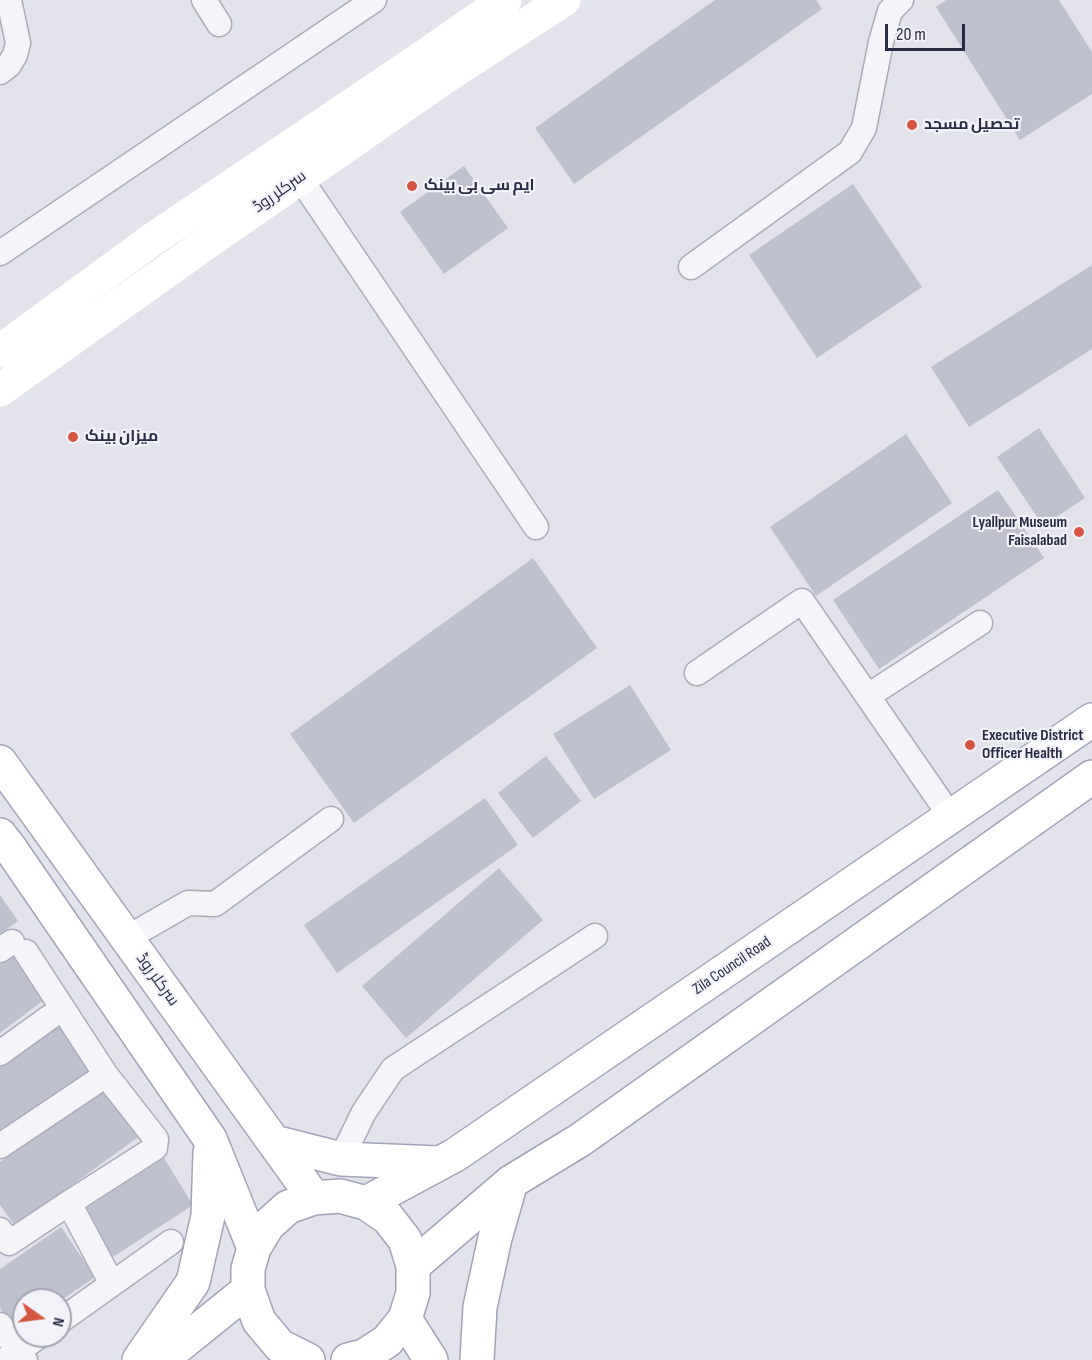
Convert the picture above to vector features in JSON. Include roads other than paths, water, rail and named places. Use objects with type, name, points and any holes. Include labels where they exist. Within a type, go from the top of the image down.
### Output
[{"type":"main road","name":"سرکلر روڈ","points":[[0,351],[153,239],[420,60],[505,0]]},
{"type":"main road","name":"سرکلر روڈ","points":[[0,390],[195,250],[447,76],[564,0]]},
{"type":"main road","name":"Zila Council Road","points":[[366,1203],[455,1155],[1092,720]]},
{"type":"main road","name":"سرکلر روڈ","points":[[0,762],[314,1197]]},
{"type":"main road","points":[[413,1266],[512,1182],[580,1140],[1092,777]]},
{"type":"main road","points":[[0,835],[210,1139],[254,1248]]},
{"type":"main road","points":[[139,1360],[193,1281],[208,1216],[210,1139]]},
{"type":"main road","points":[[274,1142],[340,1159],[439,1163]]},
{"type":"main road","points":[[477,1360],[480,1307],[495,1238],[512,1182]]},
{"type":"main road","points":[[282,1355],[259,1321],[248,1290],[248,1269],[254,1248],[268,1225],[288,1207],[314,1197],[340,1196],[366,1203],[388,1218],[405,1240],[413,1266],[413,1293],[405,1319],[387,1341],[364,1356],[348,1360]]},
{"type":"main road","points":[[161,1360],[248,1290]]},
{"type":"main road","points":[[405,1319],[431,1360]]},
{"type":"street","points":[[0,72],[9,65],[18,43],[9,0]]},
{"type":"street","points":[[204,0],[219,24]]},
{"type":"street","points":[[0,254],[374,0]]},
{"type":"street","points":[[691,267],[850,152],[864,128],[881,42],[890,11],[901,0]]},
{"type":"street","points":[[300,178],[536,527]]},
{"type":"street","points":[[697,672],[802,601],[951,817]]},
{"type":"street","points":[[868,696],[980,623]]},
{"type":"street","points":[[127,938],[188,903],[215,904],[331,819]]},
{"type":"street","points":[[340,1159],[364,1112],[393,1069],[595,936]]},
{"type":"street","points":[[3,1241],[69,1203],[155,1148],[156,1140],[12,948]]},
{"type":"street","points":[[0,1053],[50,1017]]},
{"type":"street","points":[[0,1146],[106,1075]]},
{"type":"street","points":[[69,1203],[112,1284]]},
{"type":"street","points":[[72,1312],[171,1242]]},
{"type":"street","points":[[0,1325],[16,1357]]},
{"type":"place","name":"تحصیل مسجد","points":[[912,125]]},
{"type":"place","name":"ایم سی بی بینک","points":[[412,186]]},
{"type":"place","name":"میزان بینک","points":[[73,437]]},
{"type":"place","name":"Lyallpur Museum Faisalabad","points":[[1079,532]]},
{"type":"place","name":"Executive District Officer Health","points":[[970,745]]}]
